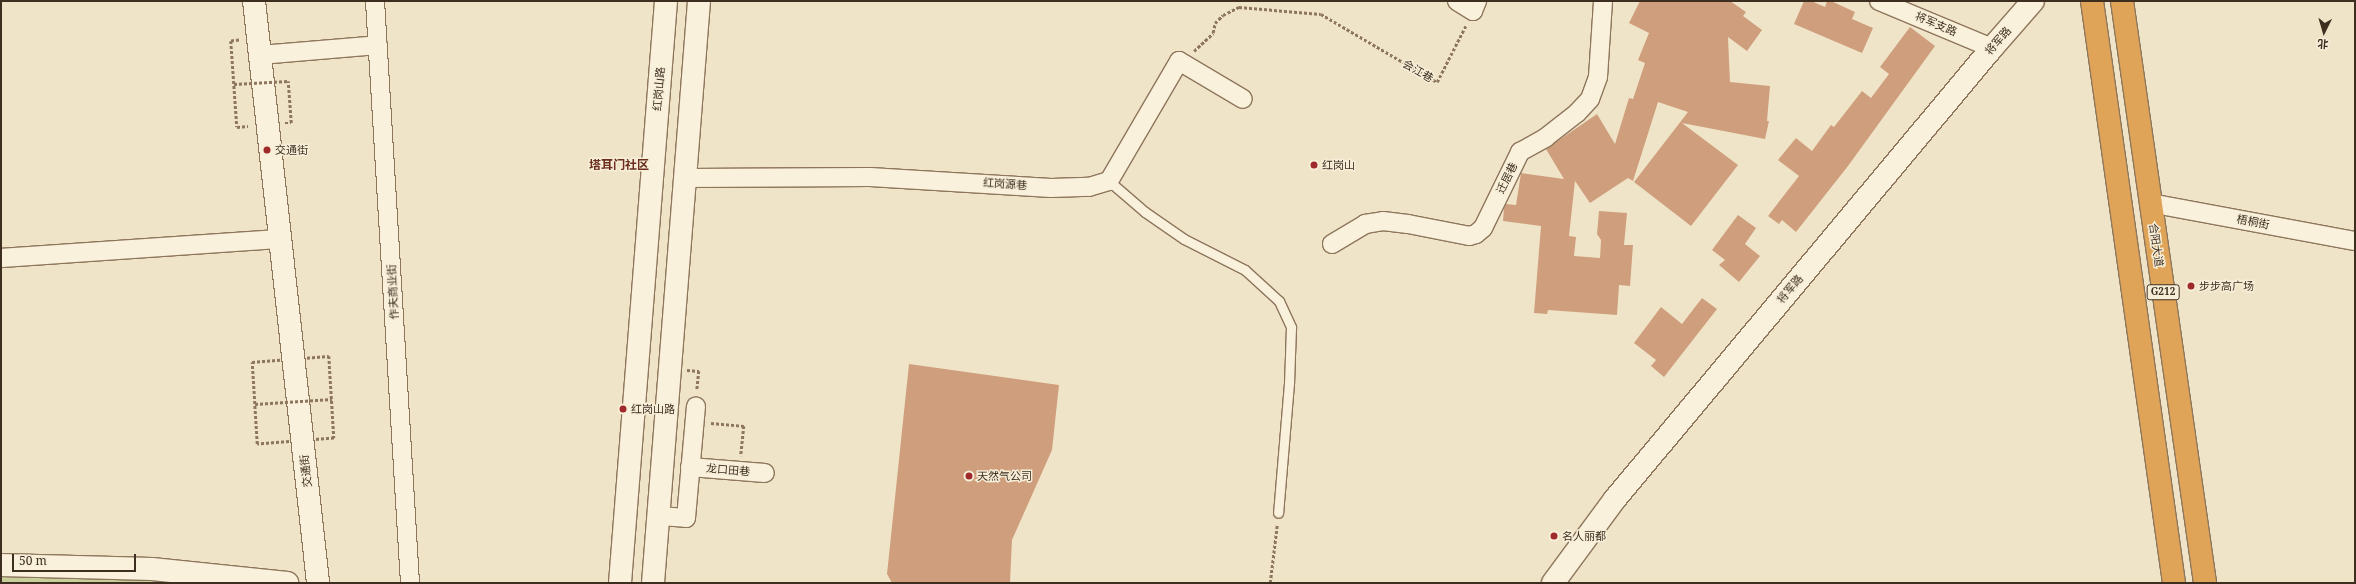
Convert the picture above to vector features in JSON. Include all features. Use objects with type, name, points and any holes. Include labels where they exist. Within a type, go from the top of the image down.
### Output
[{"type":"highway","name":"G212","points":[[2092,1],[2174,583]]},
{"type":"highway","name":"合阳大道","points":[[2122,1],[2205,583]]},
{"type":"main road","name":"交通街","points":[[254,1],[318,583]]},
{"type":"main road","name":"红岗山路","points":[[620,583],[666,1]]},
{"type":"main road","points":[[653,583],[687,178],[699,1]]},
{"type":"main road","name":"将军路","points":[[1553,583],[1614,499],[1992,48],[2034,1]]},
{"type":"main road","points":[[1,565],[152,569],[287,583]]},
{"type":"street","name":"作夫商业街","points":[[375,1],[410,583]]},
{"type":"street","points":[[1457,1],[1475,6]]},
{"type":"street","name":"迁居巷","points":[[1332,244],[1365,224],[1383,221],[1408,224],[1469,236],[1480,231],[1483,228],[1520,152],[1545,138],[1577,113],[1590,99],[1598,77],[1603,1]]},
{"type":"street","name":"将军支路","points":[[1879,1],[1992,48]]},
{"type":"street","points":[[260,55],[378,45]]},
{"type":"street","points":[[1109,181],[1179,61],[1243,98]]},
{"type":"street","name":"红岗源巷","points":[[687,178],[870,177],[1051,188],[1089,187],[1109,181]]},
{"type":"street","name":"梧桐街","points":[[2150,203],[2355,241]]},
{"type":"street","points":[[1,258],[280,239]]},
{"type":"street","name":"龙口田巷","points":[[658,516],[686,518],[695,414]]},
{"type":"street","name":"龙口田巷","points":[[690,467],[765,473]]},
{"type":"lane","points":[[1109,181],[1145,212],[1184,239],[1245,270],[1279,301],[1291,327],[1290,383],[1278,513]]},
{"type":"path","name":"会江巷","points":[[1179,61],[1204,44],[1213,33],[1215,23],[1223,15],[1239,7],[1321,14],[1437,82],[1475,6]]},
{"type":"path","points":[[231,41],[238,127]]},
{"type":"path","points":[[234,84],[288,81],[290,123]]},
{"type":"path","points":[[329,356],[334,438]]},
{"type":"path","points":[[252,362],[257,444]]},
{"type":"path","points":[[671,368],[699,371],[695,414],[744,426],[739,471]]},
{"type":"path","points":[[255,404],[332,399]]},
{"type":"path","points":[[1270,583],[1278,513]]},
{"type":"green space","points":[[1,565],[152,569],[151,583],[1,583]]},
{"type":"building","points":[[1640,1],[1730,1],[1746,12],[1743,16],[1762,30],[1747,51],[1728,37],[1730,82],[1770,86],[1767,121],[1769,121],[1765,139],[1682,123],[1738,165],[1691,226],[1634,182],[1688,112],[1658,102],[1633,181],[1628,178],[1590,203],[1575,181],[1569,236],[1576,237],[1574,256],[1600,258],[1601,240],[1597,234],[1599,211],[1627,213],[1624,245],[1633,245],[1630,286],[1619,285],[1617,315],[1548,310],[1547,314],[1534,313],[1541,226],[1503,221],[1504,208],[1506,204],[1516,205],[1521,173],[1564,179],[1546,149],[1597,114],[1615,144],[1629,98],[1633,99],[1645,63],[1638,60],[1649,33],[1629,23]]},
{"type":"building","points":[[1804,1],[1811,1],[1825,7],[1827,1],[1831,1],[1855,12],[1852,19],[1873,28],[1862,53],[1794,24]]},
{"type":"building","points":[[1910,27],[1935,46],[1848,166],[1796,232],[1782,220],[1779,224],[1768,216],[1799,176],[1778,160],[1796,138],[1812,151],[1831,125],[1834,127],[1862,91],[1871,98],[1889,74],[1880,67]]},
{"type":"building","points":[[1738,215],[1756,228],[1745,244],[1760,256],[1739,282],[1719,265],[1725,260],[1712,250]]},
{"type":"building","points":[[1702,298],[1717,309],[1664,377],[1651,366],[1656,360],[1634,343],[1661,307],[1682,324]]},
{"type":"building","name":"天然气公司","points":[[909,364],[1059,385],[1052,450],[1012,540],[1010,583],[892,583],[887,574]]},
{"type":"place","name":"交通街","points":[[267,150]]},
{"type":"place","name":"红岗山","points":[[1314,165]]},
{"type":"place","name":"步步高广场","points":[[2191,286]]},
{"type":"place","name":"红岗山路","points":[[623,409]]},
{"type":"place","name":"天然气公司","points":[[969,476]]},
{"type":"place","name":"名人丽都","points":[[1554,536]]},
{"type":"district","name":"塔耳门社区","points":[[619,165]]}]
